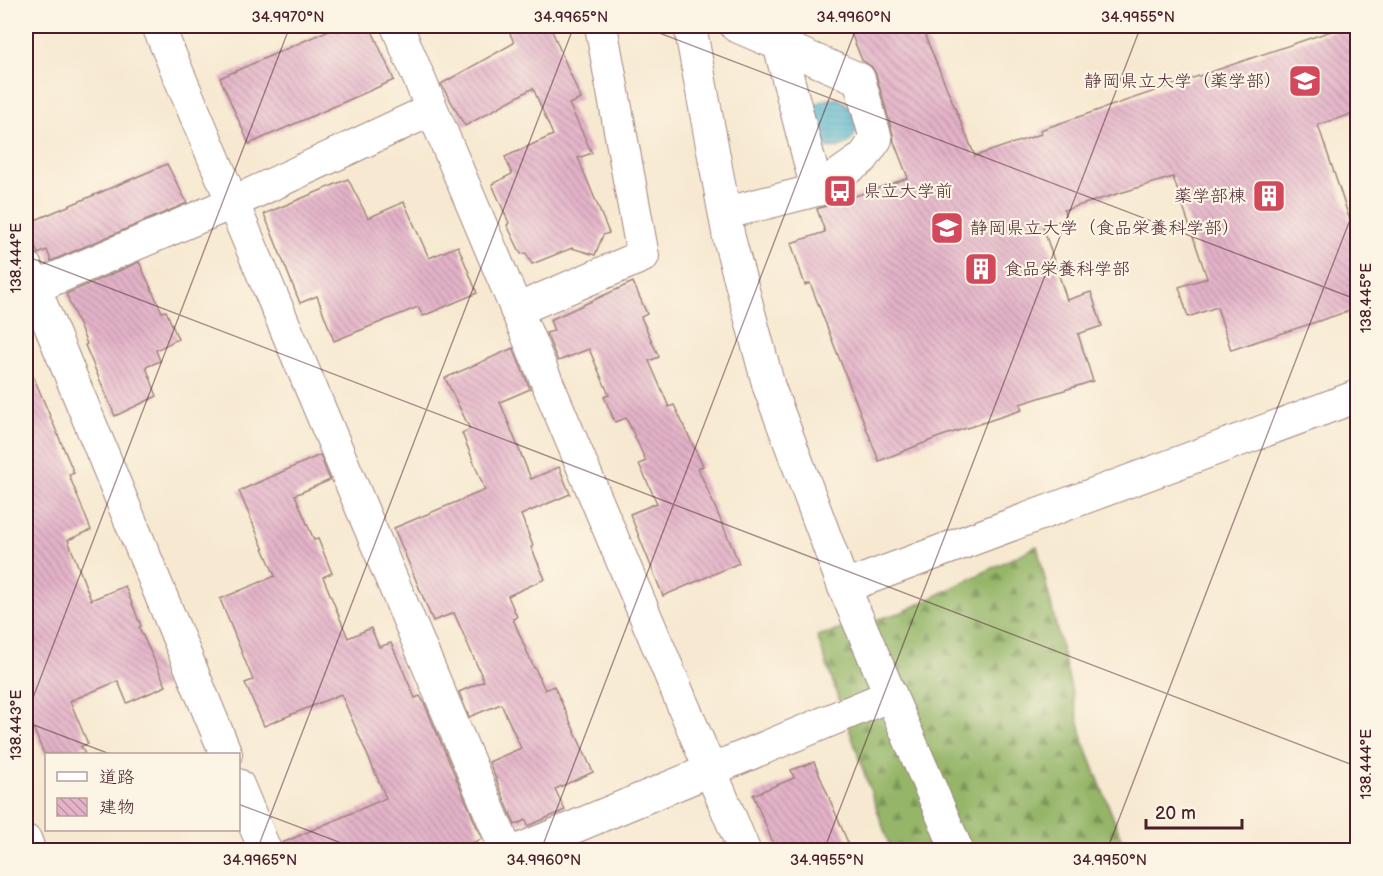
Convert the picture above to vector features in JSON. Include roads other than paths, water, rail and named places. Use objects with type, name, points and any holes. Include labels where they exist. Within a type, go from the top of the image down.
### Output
[{"type":"street","points":[[158,26],[506,850]]},
{"type":"street","points":[[397,26],[744,850]]},
{"type":"street","points":[[516,310],[643,256],[601,26]]},
{"type":"street","points":[[690,26],[729,238],[770,387],[844,587],[957,850]]},
{"type":"street","points":[[726,213],[817,190],[862,158],[876,139],[859,79],[736,26]]},
{"type":"street","points":[[779,44],[817,190]]},
{"type":"street","points":[[226,753],[28,282],[234,202],[431,110]]},
{"type":"street","points":[[844,587],[1358,396]]},
{"type":"street","points":[[519,850],[891,695]]},
{"type":"street","points":[[240,790],[265,850]]},
{"type":"street","points":[[26,841],[29,850]]},
{"type":"water","points":[[837,98],[849,106],[855,116],[857,126],[855,135],[840,147],[828,147],[815,143],[807,118],[819,103]]},
{"type":"place","name":"静岡県立大学（薬学部）","points":[[1305,81]]},
{"type":"place","name":"県立大学前","points":[[840,191]]},
{"type":"place","name":"薬学部棟","points":[[1269,196]]},
{"type":"place","name":"静岡県立大学（食品栄養科学部）","points":[[947,228]]},
{"type":"place","name":"食品栄養科学部","points":[[981,269]]}]
